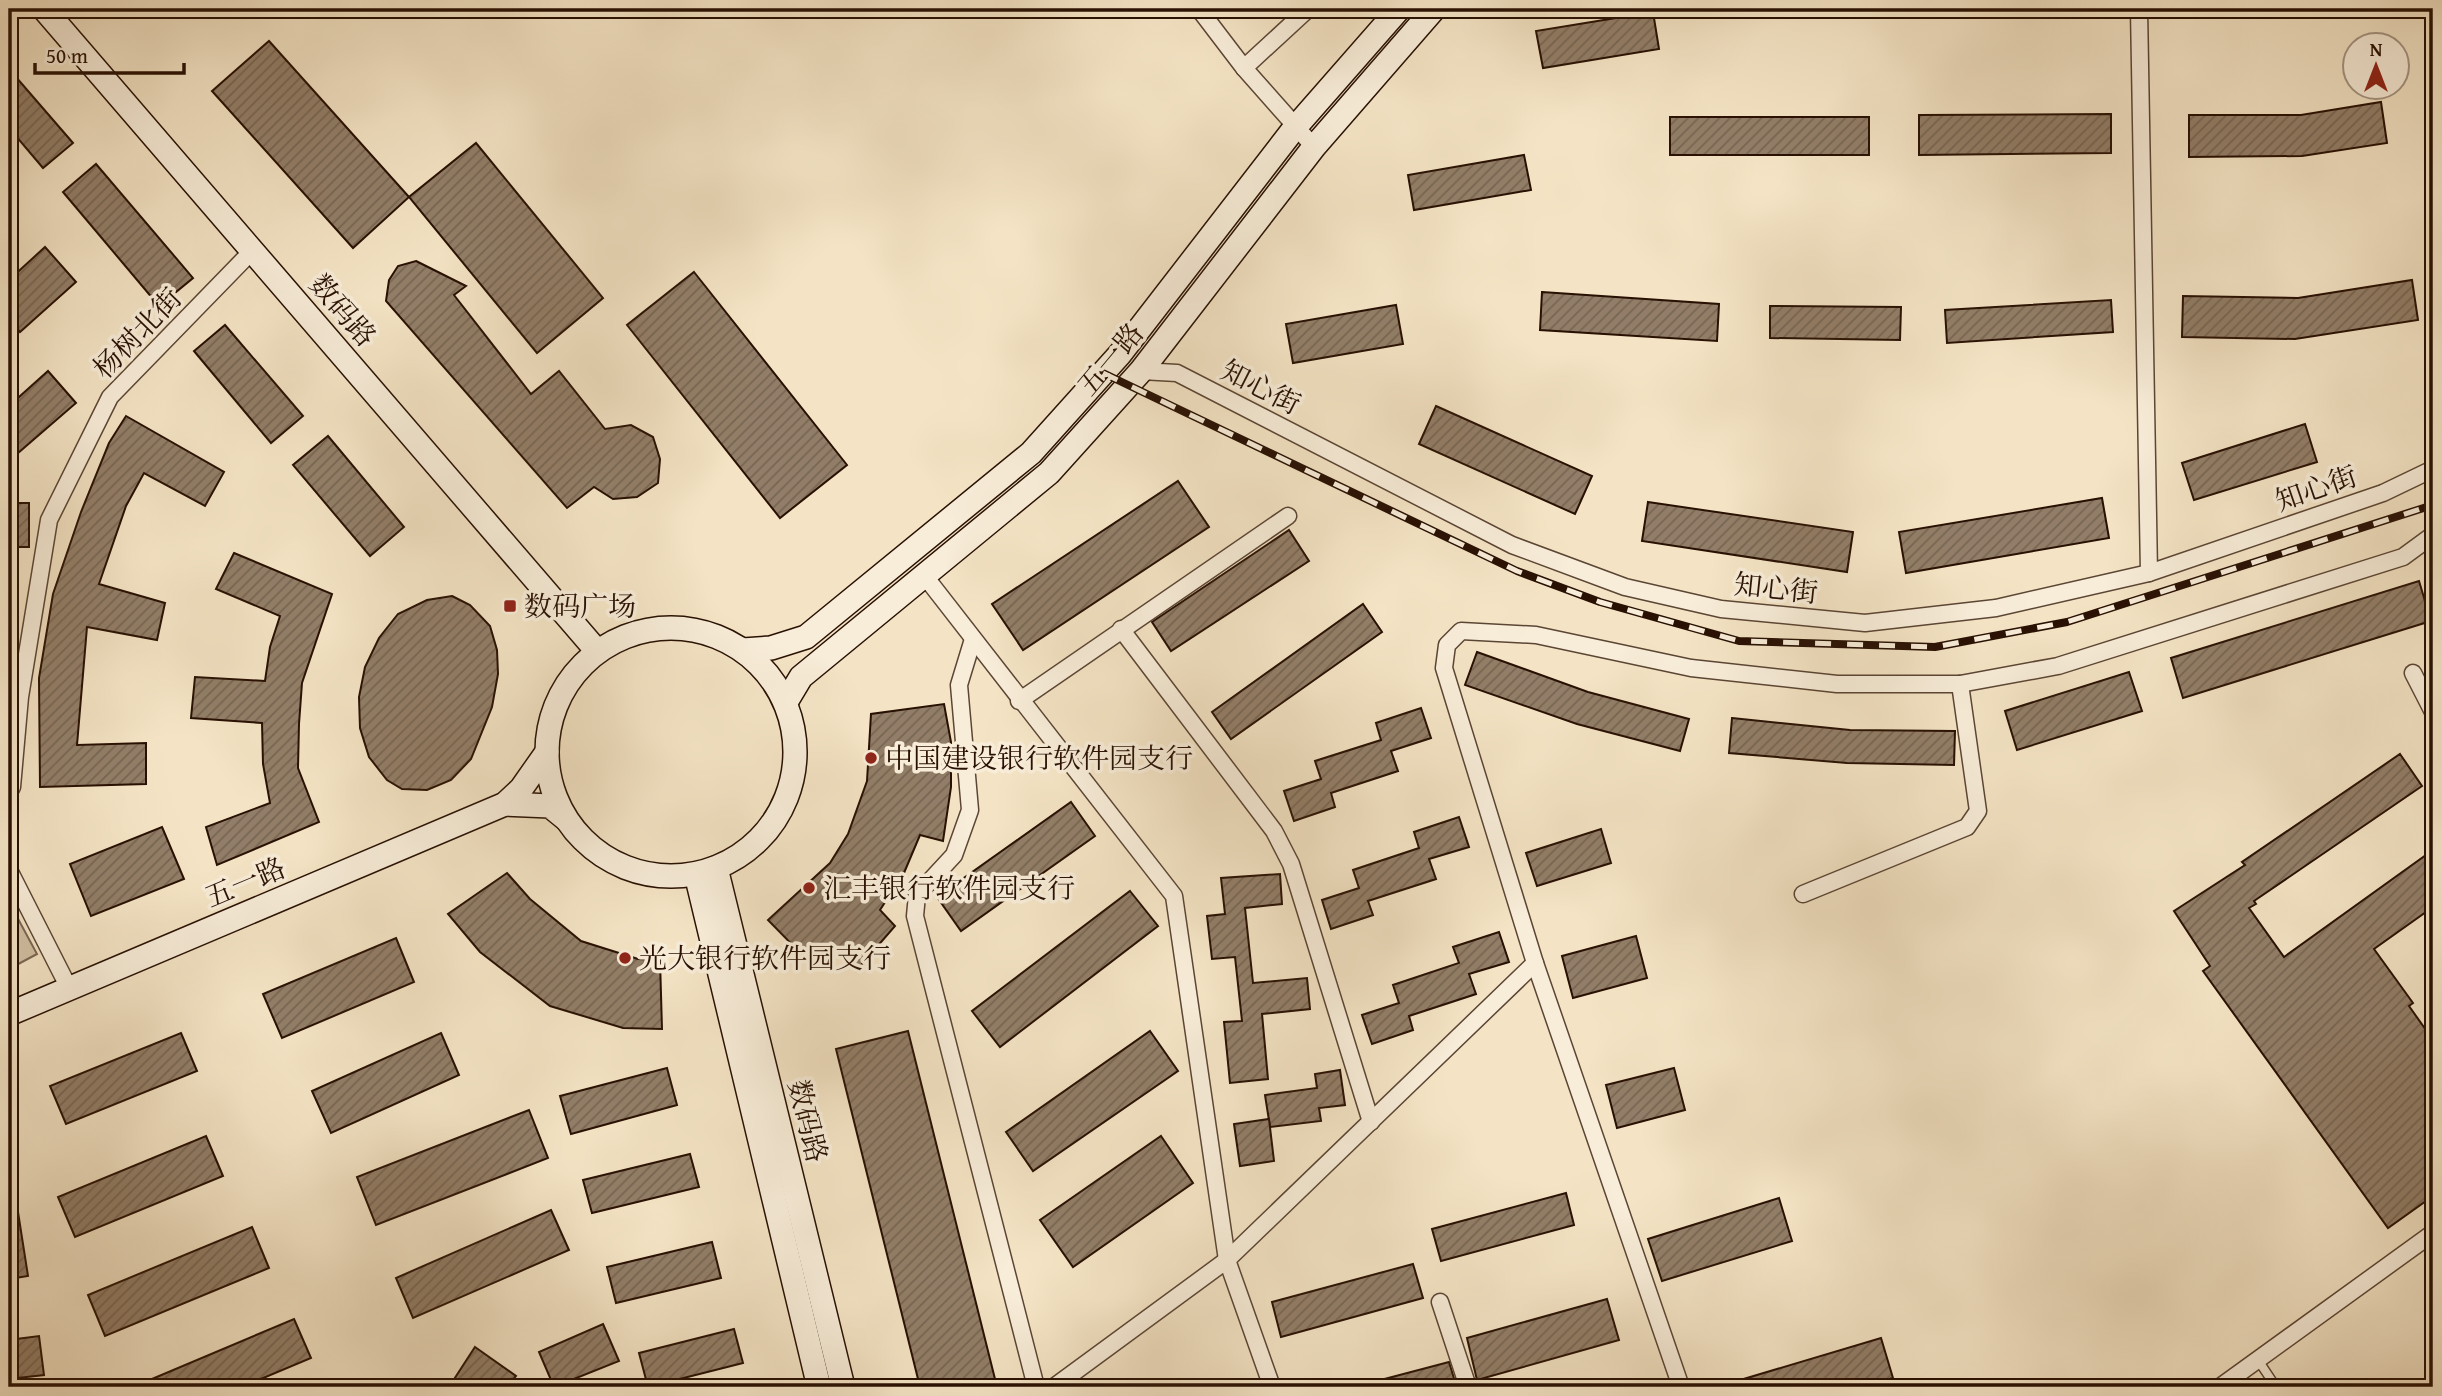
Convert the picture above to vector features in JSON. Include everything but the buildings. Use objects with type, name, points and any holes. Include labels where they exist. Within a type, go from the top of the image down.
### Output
[{"type":"main road","name":"数码路","points":[[44,9],[597,651]]},
{"type":"main road","name":"五一路","points":[[743,650],[771,648],[807,637],[1031,453],[1120,354],[1296,127],[1399,9]]},
{"type":"main road","name":"五一路","points":[[786,702],[801,677],[1049,473],[1141,371],[1314,147],[1434,9]]},
{"type":"main road","points":[[505,804],[550,806],[566,819],[596,852],[628,869],[664,877],[706,871],[740,856],[772,827],[792,788],[796,744],[786,702],[768,673],[743,650],[708,633],[670,627],[631,634],[597,651],[574,673],[557,700],[548,731],[547,752],[553,794],[566,819]]},
{"type":"main road","points":[[505,804],[521,789],[547,752]]},
{"type":"main road","name":"五一路","points":[[9,1014],[505,804]]},
{"type":"main road","name":"数码路","points":[[706,871],[819,1387]]},
{"type":"main road","name":"数码路","points":[[706,871],[843,1387]]},
{"type":"street","points":[[1199,9],[1244,68],[1314,147]]},
{"type":"street","points":[[1244,68],[1308,9]]},
{"type":"street","points":[[2139,9],[2149,573]]},
{"type":"street","name":"杨树北街","points":[[9,791],[12,787],[20,697],[49,520],[110,397],[253,250]]},
{"type":"street","name":"知心街","points":[[1141,371],[1177,373],[1512,545],[1625,587],[1721,609],[1865,623],[1996,608],[2149,573],[2383,493],[2433,469]]},
{"type":"street","points":[[1019,701],[1288,516]]},
{"type":"street","points":[[1681,1387],[1535,963],[1444,668],[1447,645],[1461,631],[1536,635],[1691,668],[1837,684],[1960,684],[2058,666],[2403,557],[2433,535]]},
{"type":"street","points":[[924,575],[1019,701],[1174,896],[1227,1260],[1272,1387]]},
{"type":"street","points":[[1121,629],[1275,831],[1290,864],[1371,1122]]},
{"type":"street","points":[[972,639],[959,685],[970,810],[954,855],[917,895],[915,916],[1036,1387]]},
{"type":"street","points":[[2413,673],[2433,712]]},
{"type":"street","points":[[1803,894],[1967,827],[1978,811],[1960,684]]},
{"type":"street","points":[[9,870],[70,990]]},
{"type":"street","points":[[1054,1387],[1227,1260],[1535,963]]},
{"type":"street","points":[[2220,1387],[2433,1233]]},
{"type":"street","points":[[1440,1302],[1468,1387]]},
{"type":"lane","points":[[2258,1360],[2276,1387]]},
{"type":"shaded area","points":[[9,902],[37,954],[9,969]]},
{"type":"railway","points":[[1103,373],[1517,571],[1600,602],[1739,641],[1935,647],[2067,622],[2433,505]]},
{"type":"place","name":"数码广场","points":[[510,606]]},
{"type":"place","name":"中国建设银行软件园支行","points":[[871,758]]},
{"type":"place","name":"汇丰银行软件园支行","points":[[809,888]]},
{"type":"place","name":"光大银行软件园支行","points":[[625,958]]}]
